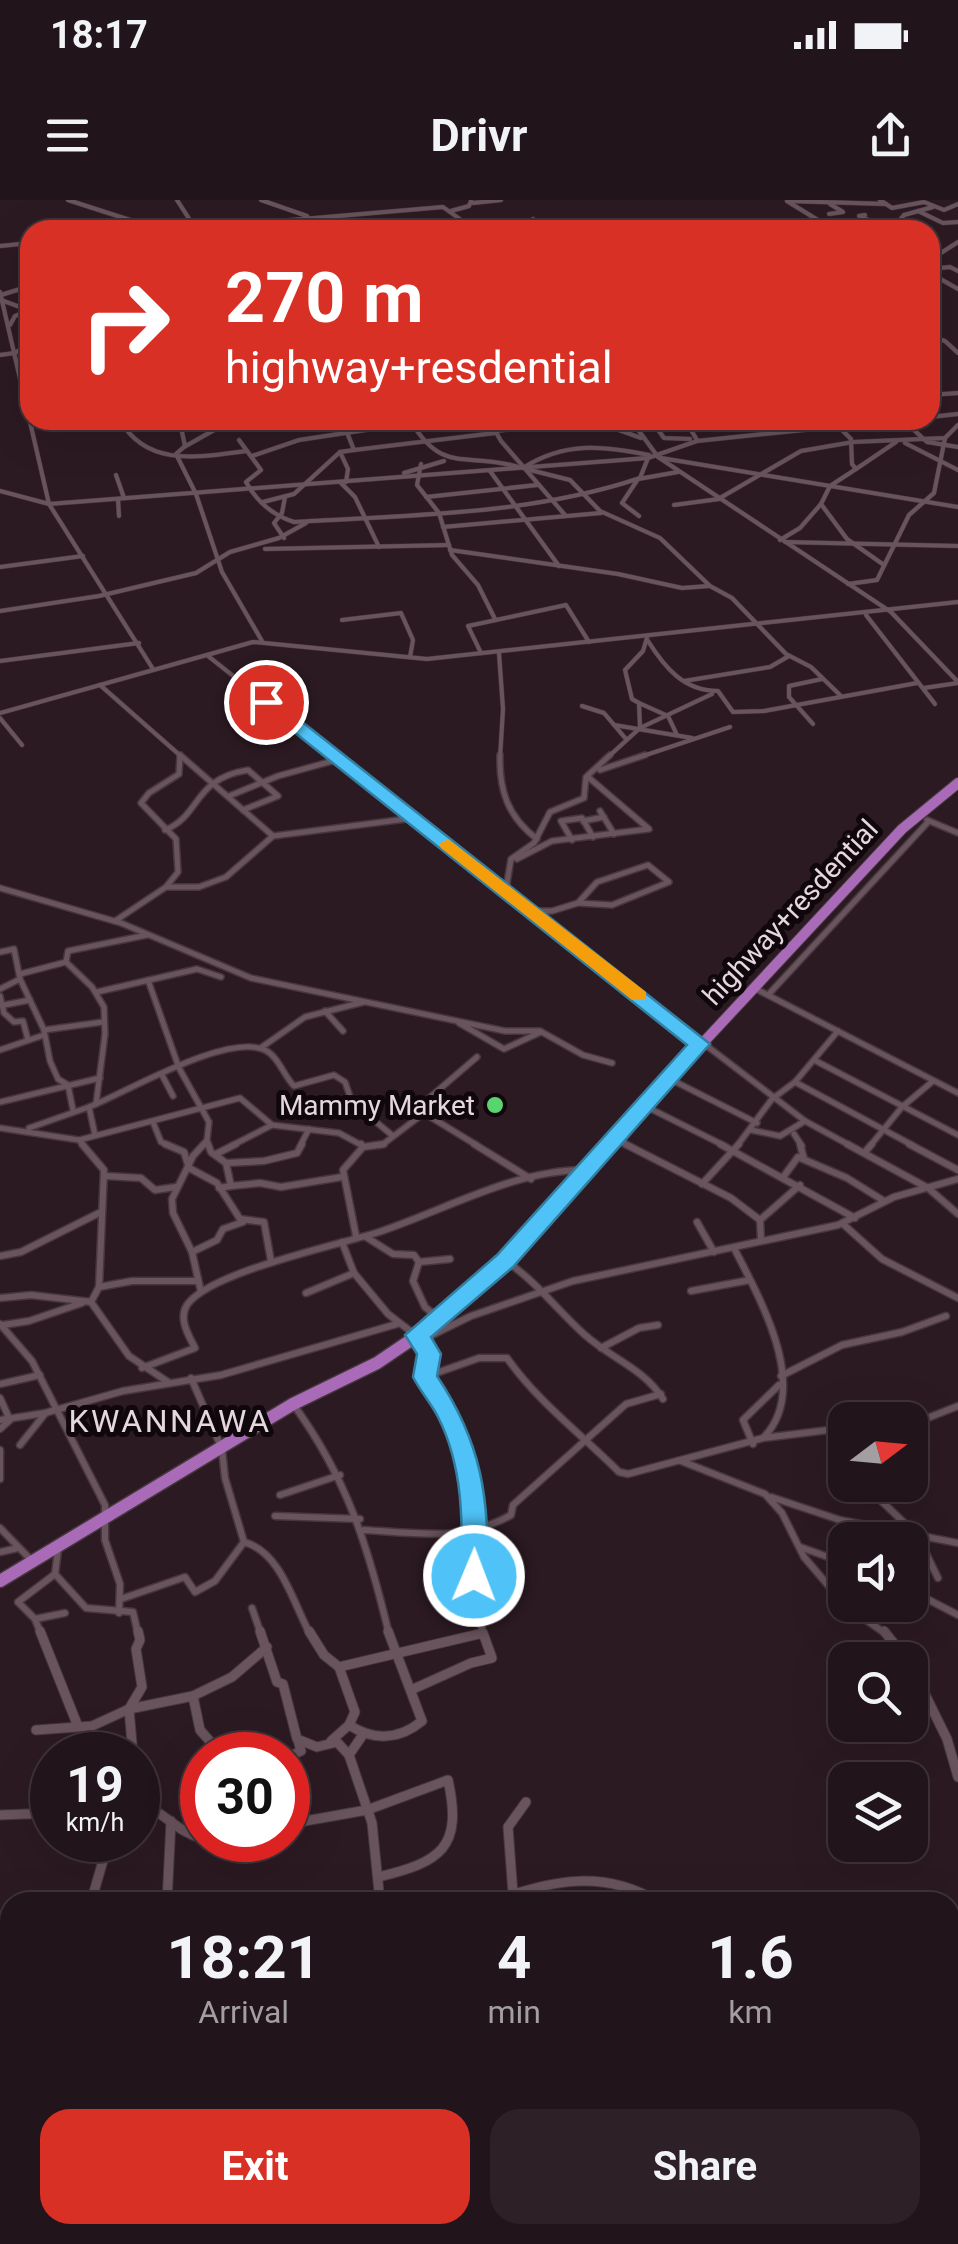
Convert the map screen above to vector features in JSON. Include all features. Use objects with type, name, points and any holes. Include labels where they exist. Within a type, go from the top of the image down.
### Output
[{"type":"highway","name":"highway+resdential","points":[[0,1581],[58,1550],[293,1404],[420,1338],[437,1317],[505,1261],[701,1043],[916,816],[958,783]]},
{"type":"street","points":[[68,200],[130,220]]},
{"type":"street","points":[[262,200],[311,218]]},
{"type":"street","points":[[451,211],[471,203],[501,200]]},
{"type":"street","points":[[787,200],[847,200]]},
{"type":"street","points":[[787,200],[818,220]]},
{"type":"street","points":[[880,200],[892,208],[922,201],[958,214]]},
{"type":"street","points":[[840,201],[851,207],[886,204]]},
{"type":"street","points":[[458,217],[471,203]]},
{"type":"street","points":[[828,203],[842,212],[829,214]]},
{"type":"street","points":[[944,210],[958,204]]},
{"type":"street","points":[[902,220],[916,210],[934,206]]},
{"type":"street","points":[[289,220],[443,207],[462,220]]},
{"type":"street","points":[[916,210],[935,220]]},
{"type":"street","points":[[0,239],[20,244]]},
{"type":"street","points":[[0,246],[20,244]]},
{"type":"street","points":[[940,278],[958,289]]},
{"type":"street","points":[[948,284],[958,279]]},
{"type":"street","points":[[1,297],[20,373]]},
{"type":"street","points":[[10,325],[20,317]]},
{"type":"street","points":[[0,354],[20,350]]},
{"type":"street","points":[[846,584],[878,580],[909,515],[934,493],[945,438],[958,425]]},
{"type":"street","points":[[33,430],[49,504],[153,669]]},
{"type":"street","points":[[127,430],[138,446],[178,458],[250,453],[350,430],[354,450]]},
{"type":"street","points":[[183,430],[184,448]]},
{"type":"street","points":[[218,430],[177,452],[178,458],[196,494],[218,560],[262,642]]},
{"type":"street","points":[[415,430],[426,449],[444,460],[448,473]]},
{"type":"street","points":[[263,502],[285,498],[340,452],[512,430]]},
{"type":"street","points":[[618,430],[642,438]]},
{"type":"street","points":[[638,430],[658,457],[891,612],[958,683]]},
{"type":"street","points":[[658,430],[664,438],[697,441],[800,430]]},
{"type":"street","points":[[691,430],[697,441]]},
{"type":"street","points":[[842,430],[854,442],[852,464],[856,469]]},
{"type":"street","points":[[912,430],[922,440],[958,447]]},
{"type":"street","points":[[496,432],[565,516]]},
{"type":"street","points":[[674,505],[719,499],[801,452],[854,442],[945,438]]},
{"type":"street","points":[[239,440],[261,470],[246,482],[249,488],[288,522],[439,513],[587,496],[638,479],[679,472]]},
{"type":"street","points":[[0,492],[49,504],[196,494],[658,457],[697,441]]},
{"type":"street","points":[[782,541],[821,504],[830,486],[896,442]]},
{"type":"street","points":[[904,442],[958,470]]},
{"type":"street","points":[[522,468],[545,452],[612,445],[658,457],[958,507]]},
{"type":"street","points":[[340,452],[348,469],[343,482]]},
{"type":"street","points":[[638,516],[622,503],[647,468],[648,458]]},
{"type":"street","points":[[391,478],[444,460],[506,462],[570,480],[603,512],[660,538],[710,586],[732,598],[754,626],[789,656],[811,667],[840,695]]},
{"type":"street","points":[[421,465],[418,484],[439,513],[450,547],[478,585],[495,619]]},
{"type":"street","points":[[490,470],[559,567]]},
{"type":"street","points":[[116,475],[121,499],[119,516]]},
{"type":"street","points":[[343,482],[366,517],[379,547]]},
{"type":"street","points":[[426,496],[538,485]]},
{"type":"street","points":[[284,538],[275,527],[285,498]]},
{"type":"street","points":[[821,504],[856,546],[884,565]]},
{"type":"street","points":[[443,526],[603,512]]},
{"type":"street","points":[[0,611],[107,597],[197,573],[233,551],[284,538],[307,522]]},
{"type":"street","points":[[782,541],[958,548]]},
{"type":"street","points":[[249,548],[450,547],[682,588],[710,586]]},
{"type":"street","points":[[0,567],[83,556]]},
{"type":"street","points":[[22,745],[0,716],[99,684],[262,642],[410,657],[482,654],[647,639],[958,602]]},
{"type":"street","points":[[482,654],[468,626],[569,605],[590,643]]},
{"type":"street","points":[[342,620],[401,613],[413,640],[410,657]]},
{"type":"street","points":[[866,614],[936,704]]},
{"type":"street","points":[[647,639],[664,668],[692,687],[718,691],[734,712],[764,711],[795,702],[917,683]]},
{"type":"street","points":[[647,639],[626,670],[632,698],[668,716],[678,735]]},
{"type":"street","points":[[0,661],[139,643]]},
{"type":"street","points":[[499,652],[499,777],[512,819],[537,838]]},
{"type":"street","points":[[208,655],[772,1099],[928,1188],[958,1214]]},
{"type":"street","points":[[682,681],[770,667],[789,656]]},
{"type":"street","points":[[813,724],[789,698],[789,686],[823,679]]},
{"type":"street","points":[[923,688],[958,683]]},
{"type":"street","points":[[99,684],[274,836]]},
{"type":"street","points":[[506,890],[510,862],[537,838],[550,812],[584,798],[591,774],[626,740],[639,729],[718,691]]},
{"type":"street","points":[[639,702],[639,729]]},
{"type":"street","points":[[582,706],[604,713],[626,740]]},
{"type":"street","points":[[614,725],[694,739]]},
{"type":"street","points":[[591,774],[730,727]]},
{"type":"street","points":[[115,921],[166,886],[178,872],[176,839],[141,803],[149,793],[180,774],[176,766],[180,755]]},
{"type":"street","points":[[228,796],[341,759]]},
{"type":"street","points":[[165,830],[182,823],[192,798],[210,781],[248,770],[278,796],[243,810]]},
{"type":"street","points":[[510,862],[552,841],[649,829],[591,774]]},
{"type":"street","points":[[583,821],[602,814],[614,834]]},
{"type":"street","points":[[916,816],[958,832]]},
{"type":"street","points":[[166,886],[193,890],[212,886],[244,865],[274,836],[414,818]]},
{"type":"street","points":[[572,840],[561,821],[582,818],[592,837]]},
{"type":"street","points":[[768,996],[929,821]]},
{"type":"street","points":[[532,910],[552,911],[578,903],[587,888],[602,879],[648,865],[670,882],[603,908],[590,909],[578,903]]},
{"type":"street","points":[[0,888],[115,921],[251,978],[505,1031],[542,1032],[583,1054],[612,1063]]},
{"type":"street","points":[[66,962],[68,951],[148,934]]},
{"type":"street","points":[[0,952],[14,949],[20,977],[44,1033],[54,1071],[68,1085],[73,1110]]},
{"type":"street","points":[[28,1040],[23,1021],[14,1022],[4,1013],[0,992],[20,977],[66,962]]},
{"type":"street","points":[[66,962],[97,992],[103,1022],[102,1078],[92,1106],[95,1136]]},
{"type":"street","points":[[97,992],[197,969],[221,977]]},
{"type":"street","points":[[148,980],[179,1068],[205,1108],[209,1122],[207,1140],[212,1152],[226,1163],[231,1186]]},
{"type":"street","points":[[753,988],[958,1093]]},
{"type":"street","points":[[4,1005],[30,1000]]},
{"type":"street","points":[[26,1129],[92,1106],[179,1068],[239,1048],[262,1047],[304,1017],[370,1002]]},
{"type":"street","points":[[324,1010],[343,1031]]},
{"type":"street","points":[[454,1020],[504,1049],[542,1032]]},
{"type":"street","points":[[0,1050],[44,1033],[103,1022]]},
{"type":"street","points":[[702,1184],[733,1152],[772,1099],[816,1061],[838,1032]]},
{"type":"street","points":[[262,1047],[275,1058],[285,1079],[294,1086],[334,1075],[344,1082],[352,1102],[393,1136]]},
{"type":"street","points":[[477,1057],[421,1105],[424,1112],[532,1179]]},
{"type":"street","points":[[816,1061],[958,1136]]},
{"type":"street","points":[[162,1075],[173,1096]]},
{"type":"street","points":[[0,1102],[102,1078]]},
{"type":"street","points":[[669,1078],[756,1123]]},
{"type":"street","points":[[865,1153],[902,1107],[933,1081]]},
{"type":"street","points":[[795,1082],[958,1170]]},
{"type":"street","points":[[0,1128],[79,1140],[240,1098],[272,1125]]},
{"type":"street","points":[[644,1106],[784,1176],[856,1218]]},
{"type":"street","points":[[216,1154],[272,1125],[338,1133],[363,1147],[382,1145],[424,1112]]},
{"type":"street","points":[[751,1130],[774,1138],[794,1134],[805,1121]]},
{"type":"street","points":[[152,1122],[162,1142],[184,1152],[189,1168],[211,1178],[244,1222]]},
{"type":"street","points":[[226,1163],[296,1154],[310,1128]]},
{"type":"street","points":[[794,1134],[804,1159]]},
{"type":"street","points":[[616,1139],[760,1220]]},
{"type":"street","points":[[1,1325],[29,1322],[87,1302],[98,1287],[99,1212],[106,1176],[79,1140]]},
{"type":"street","points":[[201,1292],[192,1252],[172,1213],[176,1187],[207,1140]]},
{"type":"street","points":[[363,1147],[343,1170],[342,1177],[360,1237],[393,1254],[414,1256],[419,1262]]},
{"type":"street","points":[[784,1176],[798,1157],[847,1178],[884,1201]]},
{"type":"street","points":[[142,1368],[195,1348],[186,1332],[184,1315],[186,1306],[201,1292],[272,1261],[309,1254],[497,1188],[568,1169],[586,1171]]},
{"type":"street","points":[[106,1176],[141,1178],[155,1190],[176,1187]]},
{"type":"street","points":[[219,1188],[260,1183],[281,1187],[342,1177]]},
{"type":"street","points":[[420,1338],[545,1292],[672,1255],[714,1252],[844,1224],[884,1201],[958,1179]]},
{"type":"street","points":[[760,1220],[800,1185]]},
{"type":"street","points":[[0,1256],[20,1252],[99,1212]]},
{"type":"street","points":[[760,1220],[761,1239]]},
{"type":"street","points":[[192,1252],[217,1240],[223,1229],[244,1222],[264,1222],[272,1261]]},
{"type":"street","points":[[697,1222],[714,1252]]},
{"type":"street","points":[[844,1224],[882,1258],[958,1298]]},
{"type":"street","points":[[342,1242],[354,1272],[397,1324],[420,1338],[429,1354],[425,1377],[450,1415],[470,1472],[476,1534],[473,1589],[492,1658],[473,1661],[436,1683],[411,1690]]},
{"type":"street","points":[[425,1377],[479,1358],[507,1358],[533,1394],[619,1472],[753,1444],[763,1438],[782,1412],[780,1380],[774,1342],[734,1248]]},
{"type":"street","points":[[419,1262],[450,1259]]},
{"type":"street","points":[[364,1530],[476,1534],[511,1516],[513,1505],[626,1404],[662,1397],[647,1375],[601,1348],[545,1292],[505,1261]]},
{"type":"street","points":[[419,1262],[413,1281],[425,1307],[437,1317]]},
{"type":"street","points":[[306,1293],[354,1272]]},
{"type":"street","points":[[98,1287],[132,1281],[196,1280]]},
{"type":"street","points":[[691,1291],[750,1280]]},
{"type":"street","points":[[0,1298],[31,1295],[87,1302],[142,1368],[170,1383]]},
{"type":"street","points":[[753,1444],[743,1420],[780,1380],[842,1345],[902,1332],[946,1316]]},
{"type":"street","points":[[0,1420],[221,1374],[397,1324]]},
{"type":"street","points":[[1,1325],[18,1340],[40,1374],[105,1505],[104,1540],[120,1584],[119,1613]]},
{"type":"street","points":[[601,1348],[639,1328],[658,1325]]},
{"type":"street","points":[[0,1384],[40,1374]]},
{"type":"street","points":[[192,1378],[222,1449],[225,1478],[244,1542]]},
{"type":"street","points":[[0,1398],[10,1420]]},
{"type":"street","points":[[293,1404],[340,1475],[360,1519],[395,1656],[422,1721],[413,1730],[376,1739],[362,1736],[349,1725]]},
{"type":"street","points":[[928,1418],[958,1406]]},
{"type":"street","points":[[20,1445],[45,1413]]},
{"type":"street","points":[[0,1430],[10,1420]]},
{"type":"street","points":[[763,1438],[828,1430]]},
{"type":"street","points":[[0,1450],[0,1479]]},
{"type":"street","points":[[680,1461],[805,1513],[842,1522]]},
{"type":"street","points":[[280,1495],[340,1475]]},
{"type":"street","points":[[765,1494],[782,1513],[794,1544],[828,1588]]},
{"type":"street","points":[[882,1502],[903,1522]]},
{"type":"street","points":[[276,1516],[360,1519]]},
{"type":"street","points":[[0,1528],[32,1562]]},
{"type":"street","points":[[928,1537],[958,1543]]},
{"type":"street","points":[[244,1542],[260,1546],[277,1565],[314,1645],[323,1658],[339,1666],[483,1633]]},
{"type":"street","points":[[121,1599],[185,1578],[194,1592],[215,1581],[244,1542]]},
{"type":"street","points":[[794,1544],[828,1557]]},
{"type":"street","points":[[0,1552],[18,1548]]},
{"type":"street","points":[[58,1550],[55,1574],[18,1602],[35,1620],[78,1724]]},
{"type":"street","points":[[928,1558],[938,1578]]},
{"type":"street","points":[[55,1574],[86,1608],[133,1612],[140,1640],[136,1649],[142,1688],[130,1709],[132,1732]]},
{"type":"street","points":[[928,1599],[958,1614]]},
{"type":"street","points":[[252,1608],[277,1682],[283,1684],[295,1732]]},
{"type":"street","points":[[35,1620],[65,1613]]},
{"type":"street","points":[[871,1622],[893,1642]]},
{"type":"street","points":[[36,1730],[92,1726],[130,1709],[193,1696],[232,1677],[268,1646]]},
{"type":"street","points":[[310,1744],[332,1742],[349,1725],[355,1706],[339,1666]]},
{"type":"street","points":[[193,1696],[199,1732]]},
{"type":"street","points":[[928,1700],[947,1739],[958,1776]]},
{"type":"street","points":[[349,1755],[362,1736]]},
{"type":"street","points":[[332,1742],[343,1746],[349,1755],[354,1780],[368,1810],[379,1892]]},
{"type":"street","points":[[310,1820],[368,1810],[448,1780],[452,1828],[441,1856],[378,1877]]},
{"type":"street","points":[[513,1892],[507,1866],[514,1841],[508,1827],[526,1802]]},
{"type":"street","points":[[160,1808],[180,1827]]},
{"type":"street","points":[[0,1815],[30,1813]]},
{"type":"street","points":[[166,1892],[166,1849],[172,1821]]},
{"type":"street","points":[[95,1892],[104,1862]]},
{"type":"street","points":[[518,1892],[539,1884],[580,1878],[627,1885],[640,1892]]},
{"type":"slow traffic","points":[[448,844],[639,996]]},
{"type":"place","name":"Mammy Market","points":[[495,1105]]},
{"type":"district","name":"KWANNAWA","points":[[170,1421]]},
{"type":"route","points":[[266,702],[700,1044],[505,1261],[417,1335],[429,1354],[425,1377],[450,1415],[470,1472],[469,1490],[476,1522],[474,1576]]}]
